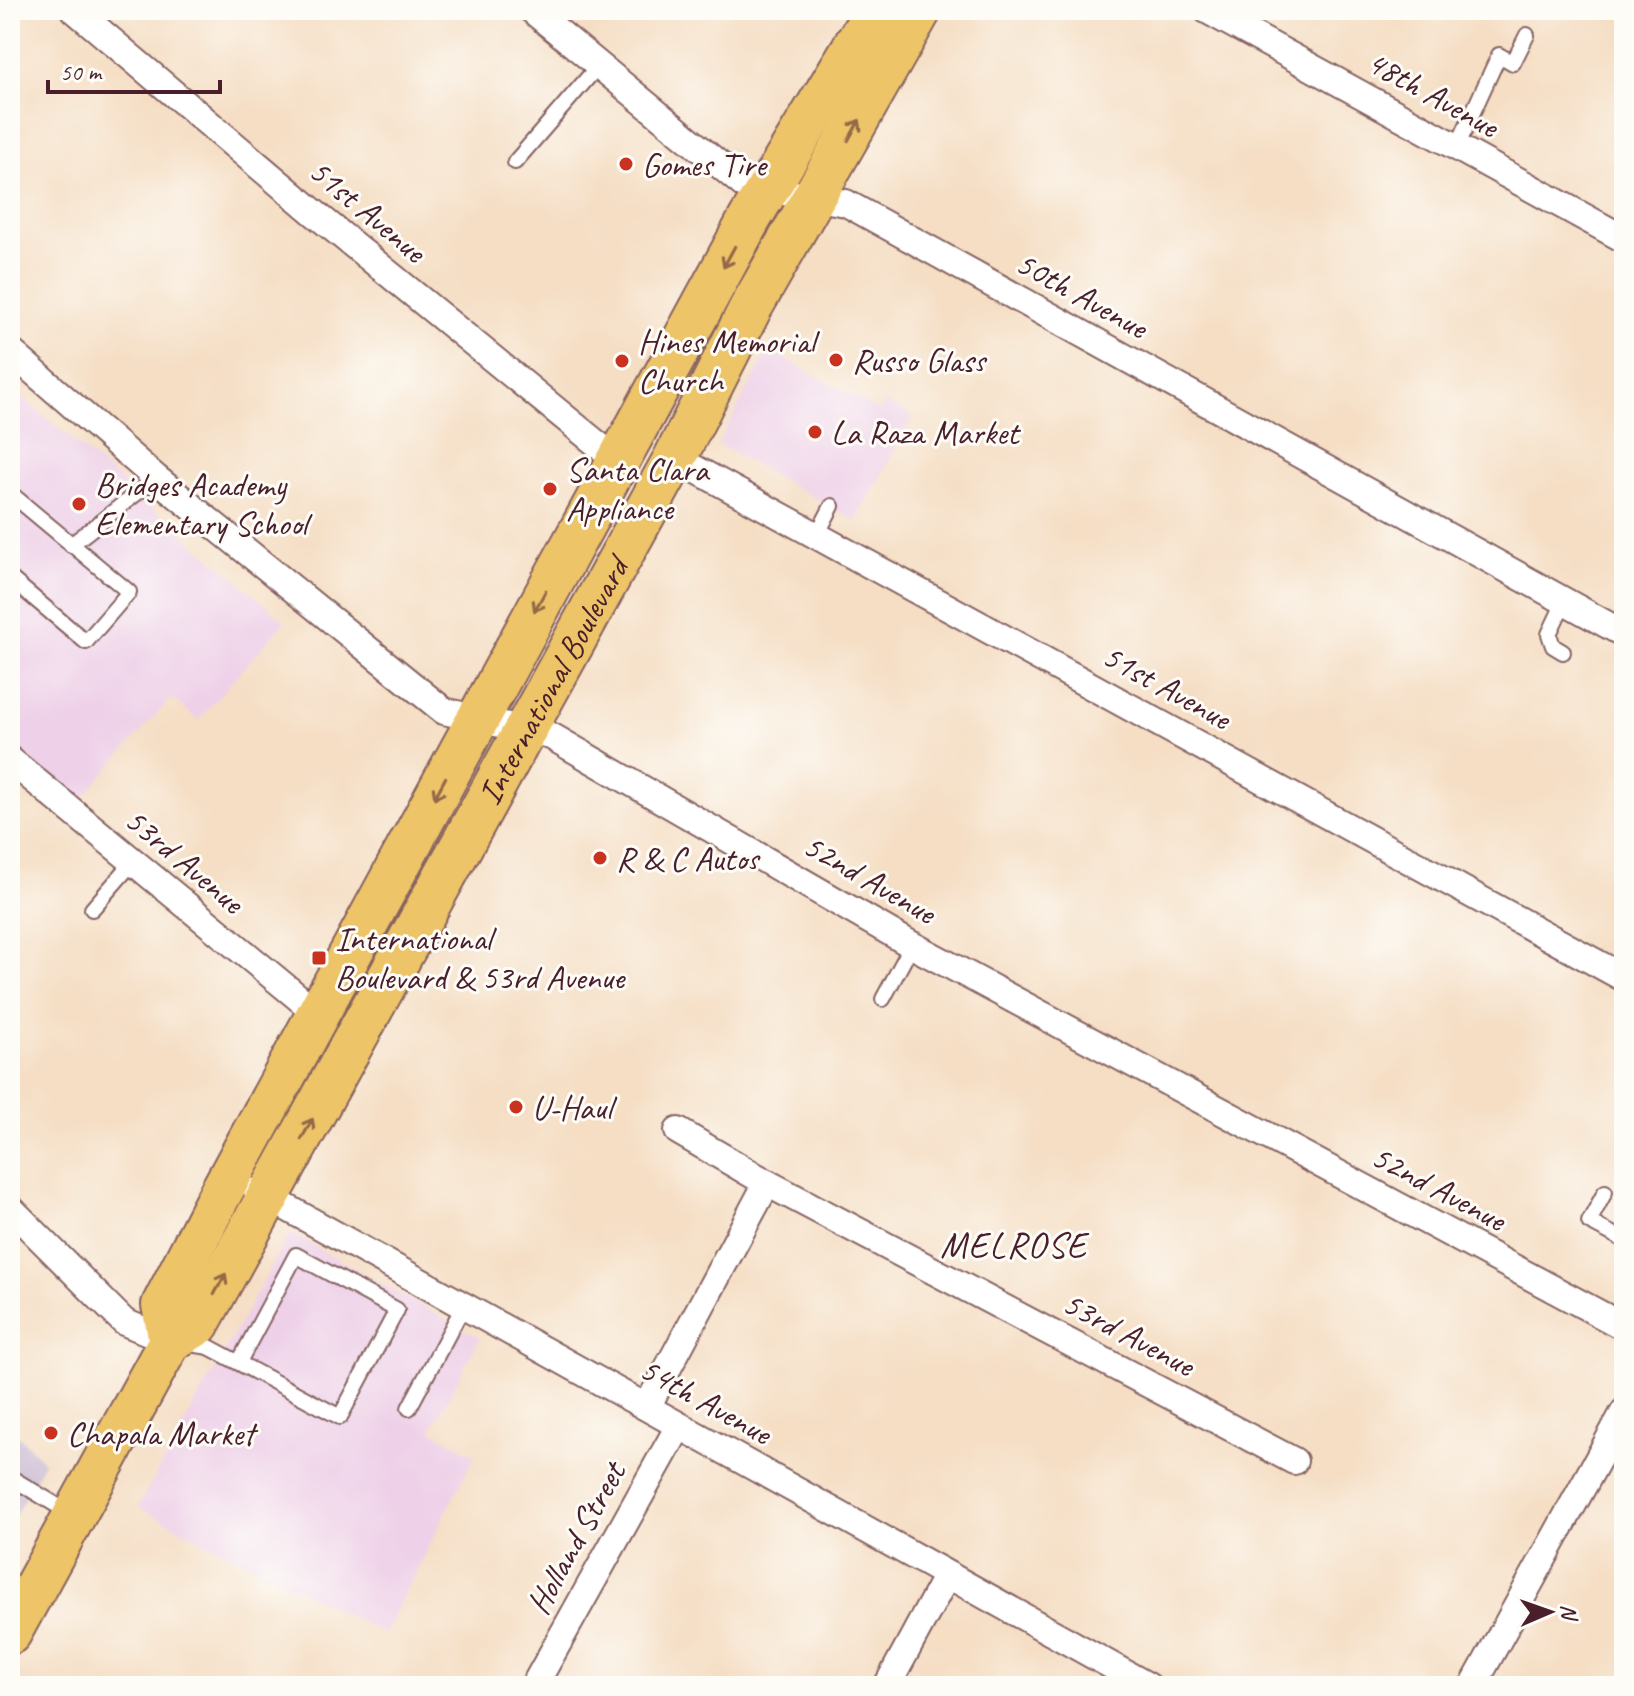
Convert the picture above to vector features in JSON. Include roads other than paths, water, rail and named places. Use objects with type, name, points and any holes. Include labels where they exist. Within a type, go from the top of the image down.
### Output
[{"type":"main road","name":"International Boulevard","points":[[170,1341],[163,1305],[229,1176],[768,190],[876,10]]},
{"type":"main road","name":"International Boulevard","points":[[10,1633],[170,1341],[198,1324],[675,458],[724,356],[920,10]]},
{"type":"street","name":"51st Avenue","points":[[75,10],[324,221],[618,461]]},
{"type":"street","name":"50th Avenue","points":[[532,10],[744,185],[846,203],[1621,629]]},
{"type":"street","name":"48th Avenue","points":[[1207,10],[1624,239]]},
{"type":"street","name":"52nd Avenue","points":[[10,351],[156,478],[444,711],[525,730],[564,743],[912,945],[1624,1327]]},
{"type":"street","name":"51st Avenue","points":[[675,458],[1624,978]]},
{"type":"street","name":"53rd Avenue","points":[[10,760],[317,1013]]},
{"type":"street","name":"53rd Avenue","points":[[678,1131],[767,1183],[1294,1461]]},
{"type":"street","name":"54th Avenue","points":[[229,1176],[1148,1686]]},
{"type":"street","points":[[647,1407],[767,1183]]},
{"type":"street","points":[[10,1208],[124,1322],[170,1341]]},
{"type":"street","points":[[1473,1686],[1624,1412]]},
{"type":"street","name":"Holland Street","points":[[534,1686],[679,1426]]},
{"type":"street","points":[[887,1686],[947,1575]]},
{"type":"lane","points":[[1457,147],[1499,55],[1513,63],[1527,35]]},
{"type":"lane","points":[[515,162],[598,66]]},
{"type":"lane","points":[[71,545],[156,478]]},
{"type":"lane","points":[[10,493],[129,592],[86,642],[10,578]]},
{"type":"lane","points":[[817,535],[832,506]]},
{"type":"lane","points":[[1563,652],[1553,646],[1549,634],[1565,600]]},
{"type":"lane","points":[[92,909],[132,863]]},
{"type":"lane","points":[[883,999],[912,945]]},
{"type":"lane","points":[[1605,1192],[1589,1222],[1624,1240]]},
{"type":"lane","points":[[170,1341],[209,1347],[340,1417],[397,1310],[296,1255],[239,1362]]},
{"type":"lane","points":[[409,1408],[464,1305]]},
{"type":"lane","points":[[10,1477],[74,1516]]},
{"type":"place","name":"Gomes Tire","points":[[626,164]]},
{"type":"place","name":"Russo Glass","points":[[836,360]]},
{"type":"place","name":"Hines Memorial Church","points":[[622,361]]},
{"type":"place","name":"La Raza Market","points":[[815,432]]},
{"type":"place","name":"Santa Clara Appliance","points":[[550,489]]},
{"type":"place","name":"Bridges Academy Elementary School","points":[[79,504]]},
{"type":"place","name":"R & C Autos","points":[[600,858]]},
{"type":"place","name":"International Boulevard & 53rd Avenue","points":[[319,958]]},
{"type":"place","name":"U-Haul","points":[[516,1107]]},
{"type":"place","name":"Chapala Market","points":[[51,1433]]},
{"type":"district","name":"MELROSE","points":[[1014,1244]]}]
